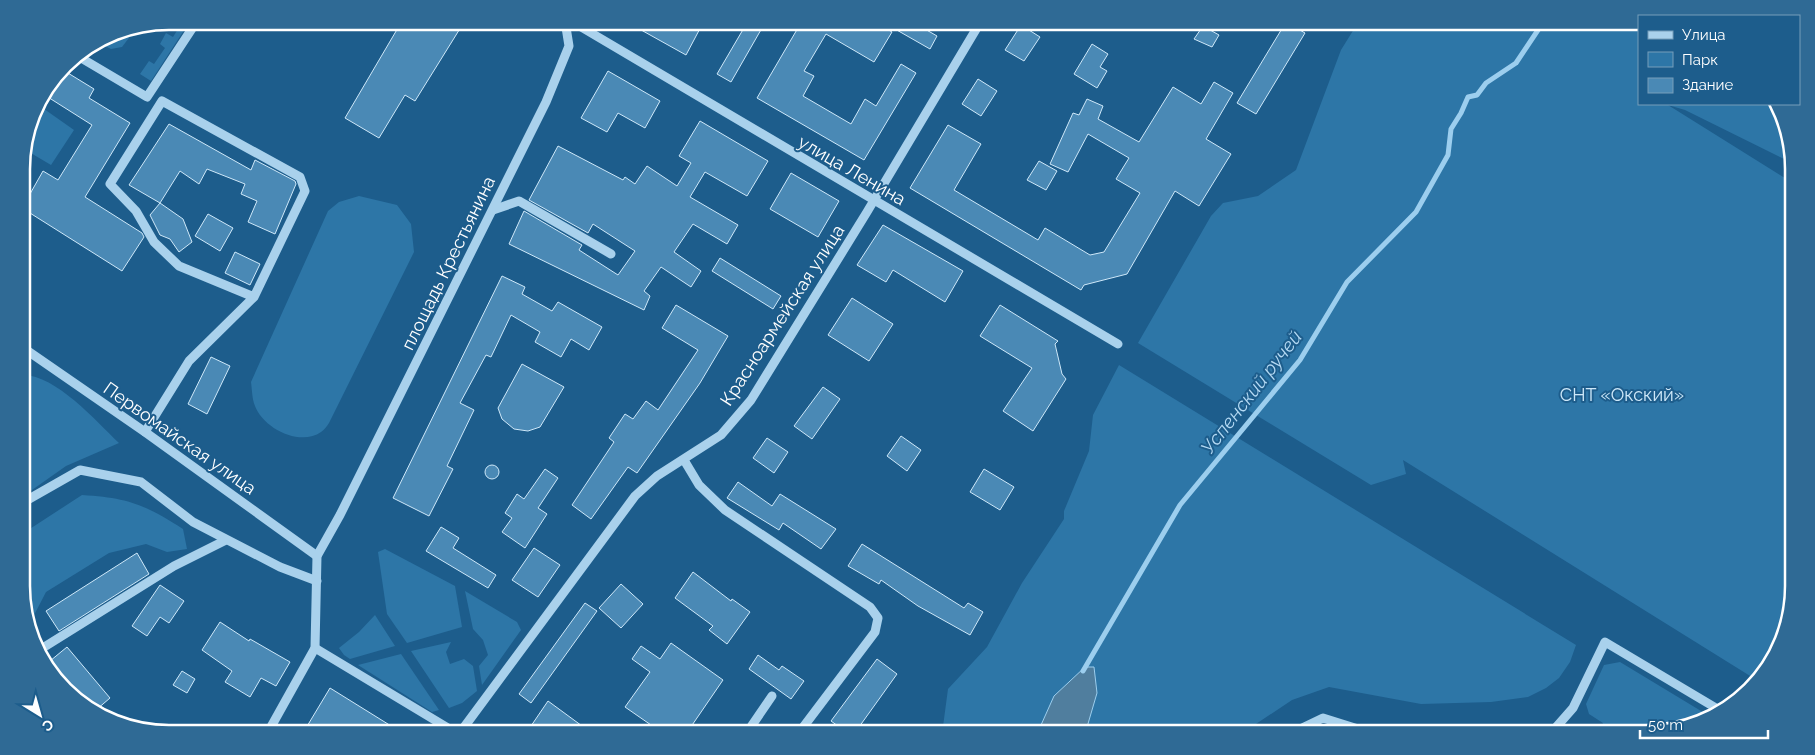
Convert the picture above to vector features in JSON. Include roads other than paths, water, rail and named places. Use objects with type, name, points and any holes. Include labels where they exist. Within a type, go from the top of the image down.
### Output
[{"type":"street","points":[[84,59],[147,97],[191,30]]},
{"type":"street","name":"площадь Крестьянина","points":[[317,556],[340,516],[546,102],[569,46],[566,30]]},
{"type":"street","name":"улица Ленина","points":[[586,30],[874,202],[1118,344]]},
{"type":"street","name":"Красноармейская улица","points":[[466,725],[635,496],[657,476],[721,435],[751,400],[874,202],[976,30]]},
{"type":"street","points":[[144,432],[189,360],[254,298],[305,191],[300,177],[162,101],[110,184],[136,211],[154,242],[179,266],[254,298]]},
{"type":"street","points":[[493,210],[519,201],[611,254]]},
{"type":"street","name":"Первомайская улица","points":[[30,353],[317,556]]},
{"type":"street","points":[[684,460],[700,485],[725,510],[870,607],[878,618],[874,632],[805,725]]},
{"type":"street","points":[[30,498],[80,470],[141,482],[194,522],[226,540],[280,567],[317,581]]},
{"type":"street","points":[[45,647],[174,566],[226,540]]},
{"type":"street","points":[[272,725],[315,648],[317,556]]},
{"type":"street","points":[[1559,725],[1573,708],[1605,642],[1714,707]]},
{"type":"street","points":[[315,648],[444,725]]},
{"type":"street","points":[[752,725],[772,696]]},
{"type":"street","points":[[1308,725],[1323,718],[1345,725]]},
{"type":"waterway","name":"Успенский ручей","points":[[1083,671],[1180,505],[1300,360],[1347,282],[1416,212],[1448,155],[1451,129],[1468,97],[1477,95],[1486,83],[1516,63],[1538,30]]},
{"type":"park label","name":"СНТ «Окский»","points":[[1622,394]]}]
